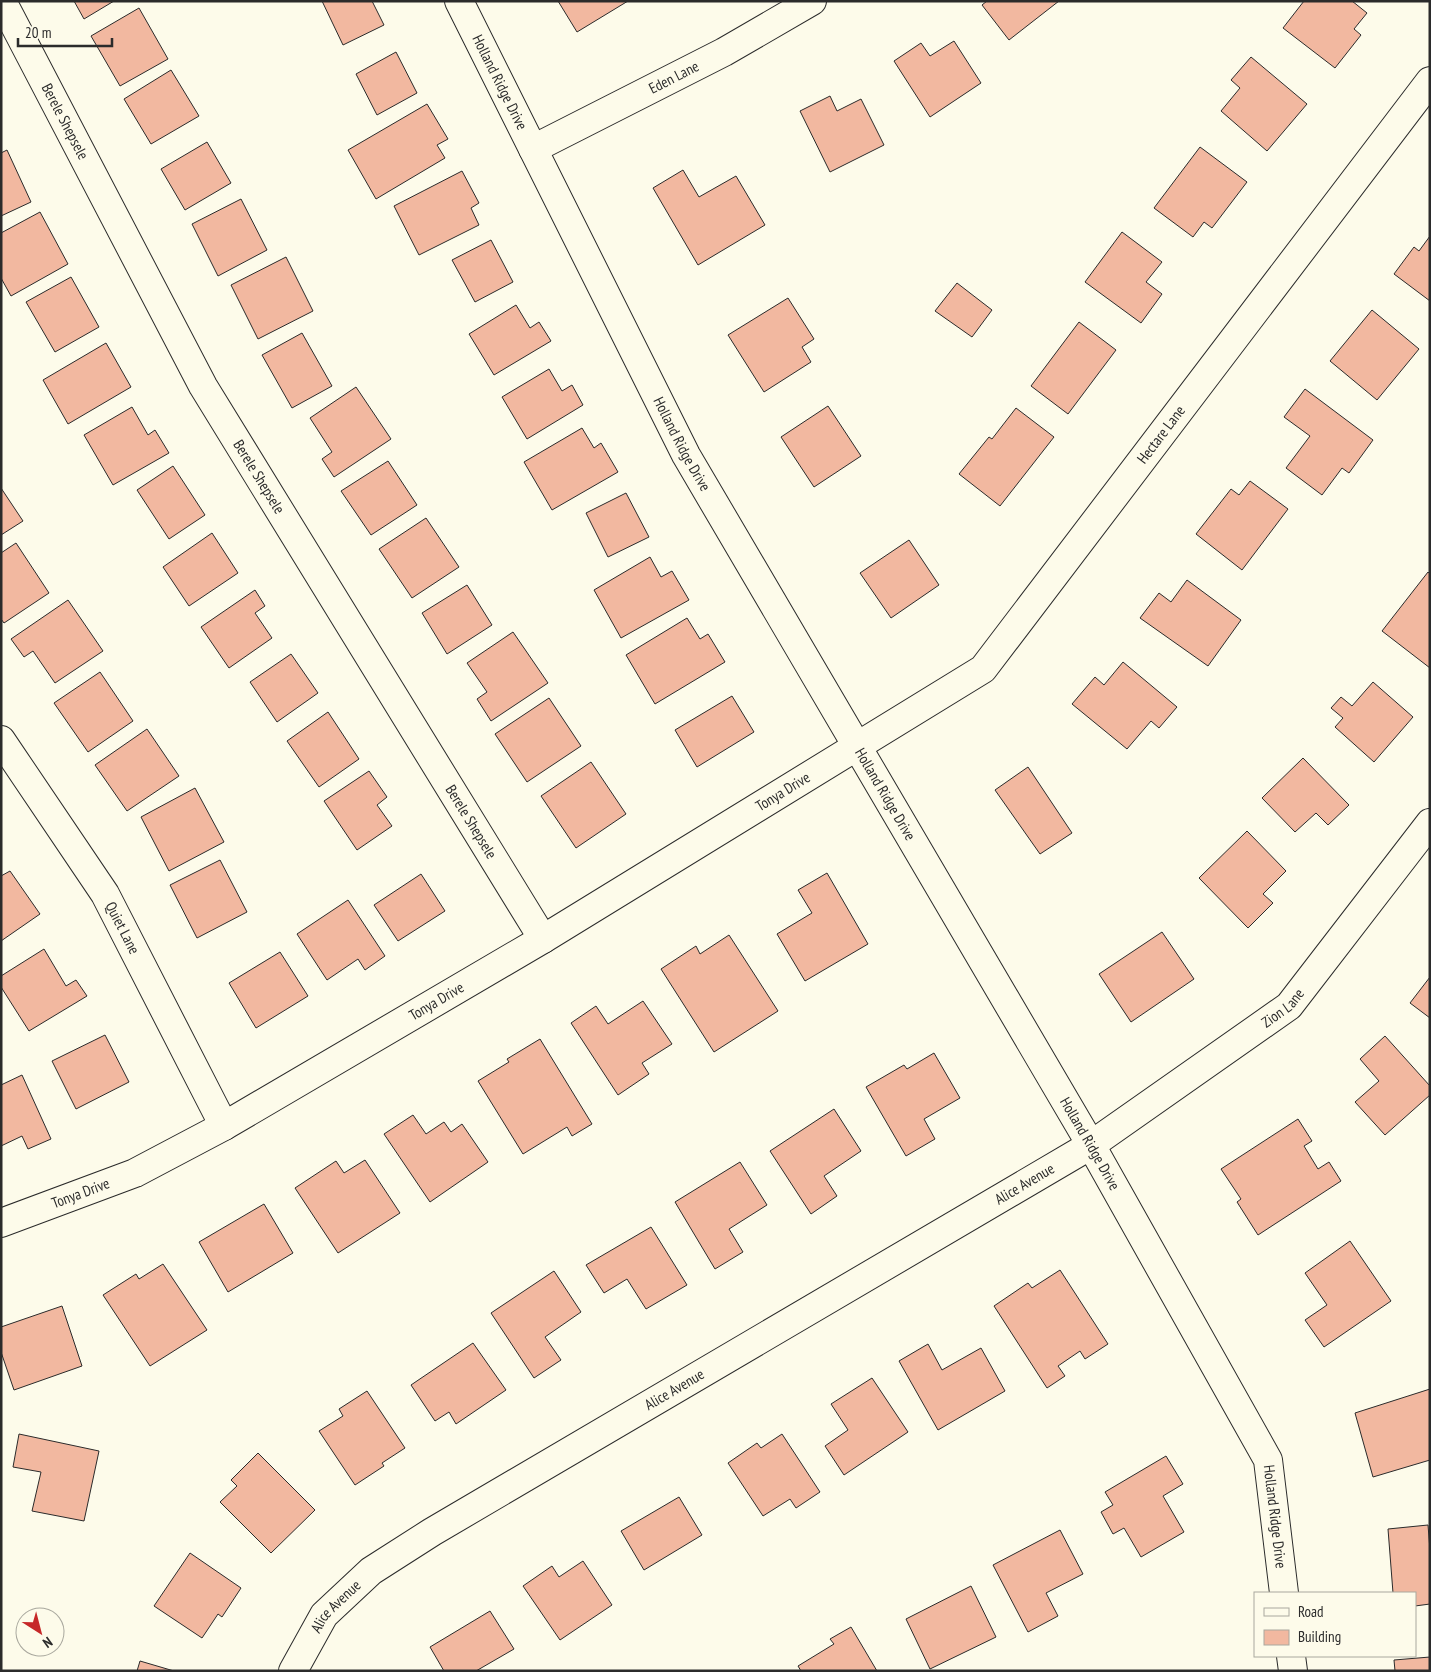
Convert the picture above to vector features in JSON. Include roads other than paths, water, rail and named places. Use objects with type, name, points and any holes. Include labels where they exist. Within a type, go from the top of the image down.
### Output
[{"type":"street","name":"Berele Shepsele","points":[[2,1],[203,386],[543,939]]},
{"type":"street","name":"Holland Ridge Drive","points":[[459,1],[686,455],[1091,1145],[1268,1460],[1284,1592]]},
{"type":"street","name":"Eden Lane","points":[[533,149],[724,52],[812,1]]},
{"type":"street","name":"Hectare Lane","points":[[856,747],[983,669],[1430,81]]},
{"type":"street","name":"Quiet Lane","points":[[1,740],[105,894],[224,1126]]},
{"type":"street","name":"Tonya Drive","points":[[1,1223],[135,1173],[224,1126],[543,939],[856,747]]},
{"type":"street","name":"Zion Lane","points":[[1091,1145],[1289,1006],[1430,823]]},
{"type":"street","name":"Alice Avenue","points":[[293,1671],[324,1615],[371,1571],[432,1532],[1091,1145]]},
{"type":"street","points":[[1291,1657],[1293,1671]]}]
